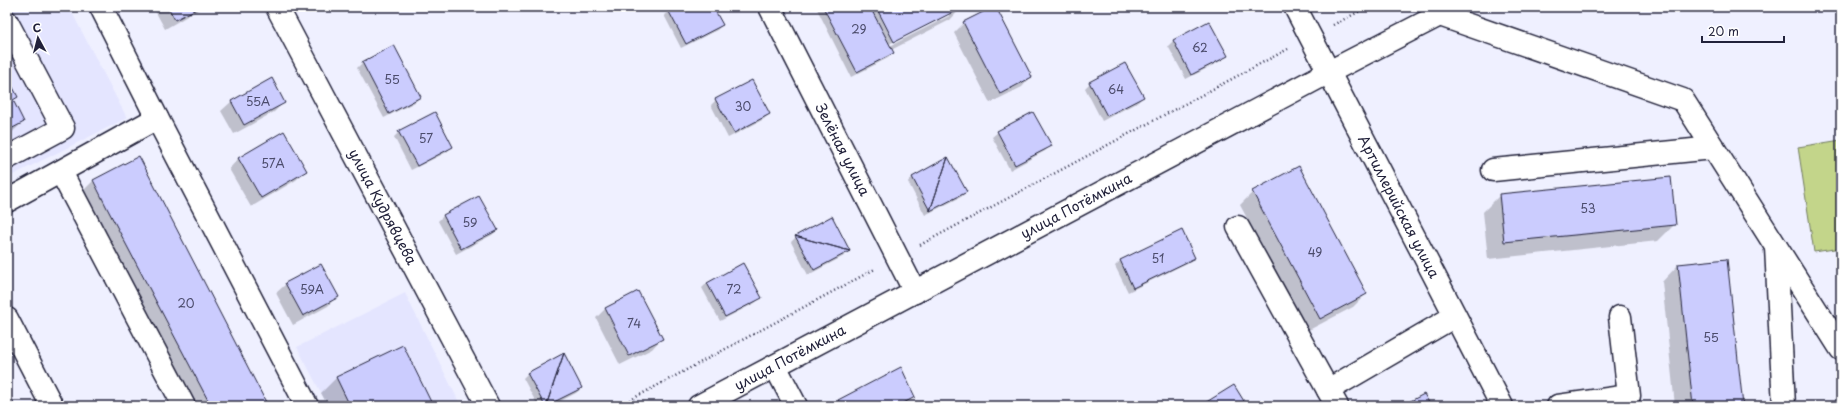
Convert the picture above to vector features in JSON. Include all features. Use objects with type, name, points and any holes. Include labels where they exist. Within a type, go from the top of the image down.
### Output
[{"type":"street","points":[[101,7],[307,406]]},
{"type":"street","name":"улица Кудрявцева","points":[[277,7],[488,406]]},
{"type":"street","name":"Зелёная улица","points":[[770,7],[915,292]]},
{"type":"street","name":"Артиллерийская улица","points":[[1295,7],[1502,406]]},
{"type":"street","points":[[1447,11],[1683,100],[1841,349]]},
{"type":"street","name":"улица Потёмкина","points":[[699,406],[1447,11]]},
{"type":"street","points":[[7,22],[63,128],[7,158]]},
{"type":"street","points":[[7,201],[157,118]]},
{"type":"street","points":[[1493,170],[1713,148]]},
{"type":"street","points":[[61,172],[184,406]]},
{"type":"street","points":[[1238,228],[1333,398],[1455,316]]},
{"type":"street","points":[[1776,245],[1784,406]]},
{"type":"street","points":[[1558,406],[1629,396],[1620,317]]},
{"type":"street","points":[[7,319],[52,406]]},
{"type":"street","points":[[775,366],[796,406]]},
{"type":"path","points":[[1354,7],[1357,13]]},
{"type":"path","points":[[619,406],[1368,7]]},
{"type":"shaded area","points":[[7,7],[69,7],[127,118],[7,178]]},
{"type":"shaded area","points":[[405,293],[461,406],[328,406],[297,347]]},
{"type":"green space","points":[[1841,140],[1841,248],[1814,252],[1798,147]]},
{"type":"building","points":[[168,7],[200,7],[175,20]]},
{"type":"building","points":[[673,7],[713,7],[723,25],[686,44],[668,10]]},
{"type":"building","points":[[823,7],[870,7],[894,53],[857,72]]},
{"type":"building","points":[[876,7],[963,7],[894,42]]},
{"type":"building","points":[[993,7],[996,7],[1032,77],[1000,94],[963,22]]},
{"type":"building","points":[[1209,21],[1228,56],[1191,75],[1173,40]]},
{"type":"building","points":[[394,45],[421,97],[389,114],[362,62]]},
{"type":"building","points":[[1125,63],[1144,97],[1107,116],[1089,82]]},
{"type":"building","points":[[7,76],[18,97],[13,100],[24,122],[7,131]]},
{"type":"building","points":[[272,78],[285,103],[244,125],[231,101]]},
{"type":"building","points":[[752,80],[770,114],[734,133],[715,99]]},
{"type":"building","points":[[435,112],[453,147],[417,166],[398,131]]},
{"type":"building","points":[[1033,112],[1052,146],[1015,165],[997,131]]},
{"type":"building","points":[[284,131],[307,171],[261,198],[238,158]]},
{"type":"building","points":[[139,156],[268,406],[211,406],[107,208],[93,180]]},
{"type":"building","points":[[948,157],[967,192],[930,211]]},
{"type":"building","points":[[948,157],[930,211],[912,177]]},
{"type":"building","points":[[1299,166],[1367,294],[1320,319],[1252,191]]},
{"type":"building","points":[[1671,177],[1676,225],[1504,242],[1499,194]]},
{"type":"building","points":[[479,196],[498,230],[461,249],[443,215]]},
{"type":"building","points":[[832,216],[850,251],[795,236]]},
{"type":"building","points":[[1182,230],[1195,258],[1133,288],[1120,260]]},
{"type":"building","points":[[795,236],[850,251],[814,270]]},
{"type":"building","points":[[1727,259],[1743,406],[1693,406],[1678,264]]},
{"type":"building","points":[[743,263],[762,298],[725,317],[707,283]]},
{"type":"building","points":[[321,264],[339,297],[303,316],[285,283]]},
{"type":"building","points":[[638,291],[663,339],[629,356],[605,308]]},
{"type":"building","points":[[403,345],[433,406],[350,406],[336,377]]},
{"type":"building","points":[[564,353],[582,388],[546,406]]},
{"type":"building","points":[[564,353],[546,406],[545,406],[527,373]]},
{"type":"building","points":[[901,367],[915,397],[898,406],[841,406],[838,400]]},
{"type":"building","points":[[1234,385],[1247,406],[1200,406]]},
{"type":"building","points":[[7,391],[15,406],[7,406]]},
{"type":"building","points":[[1424,394],[1431,406],[1401,406]]}]
